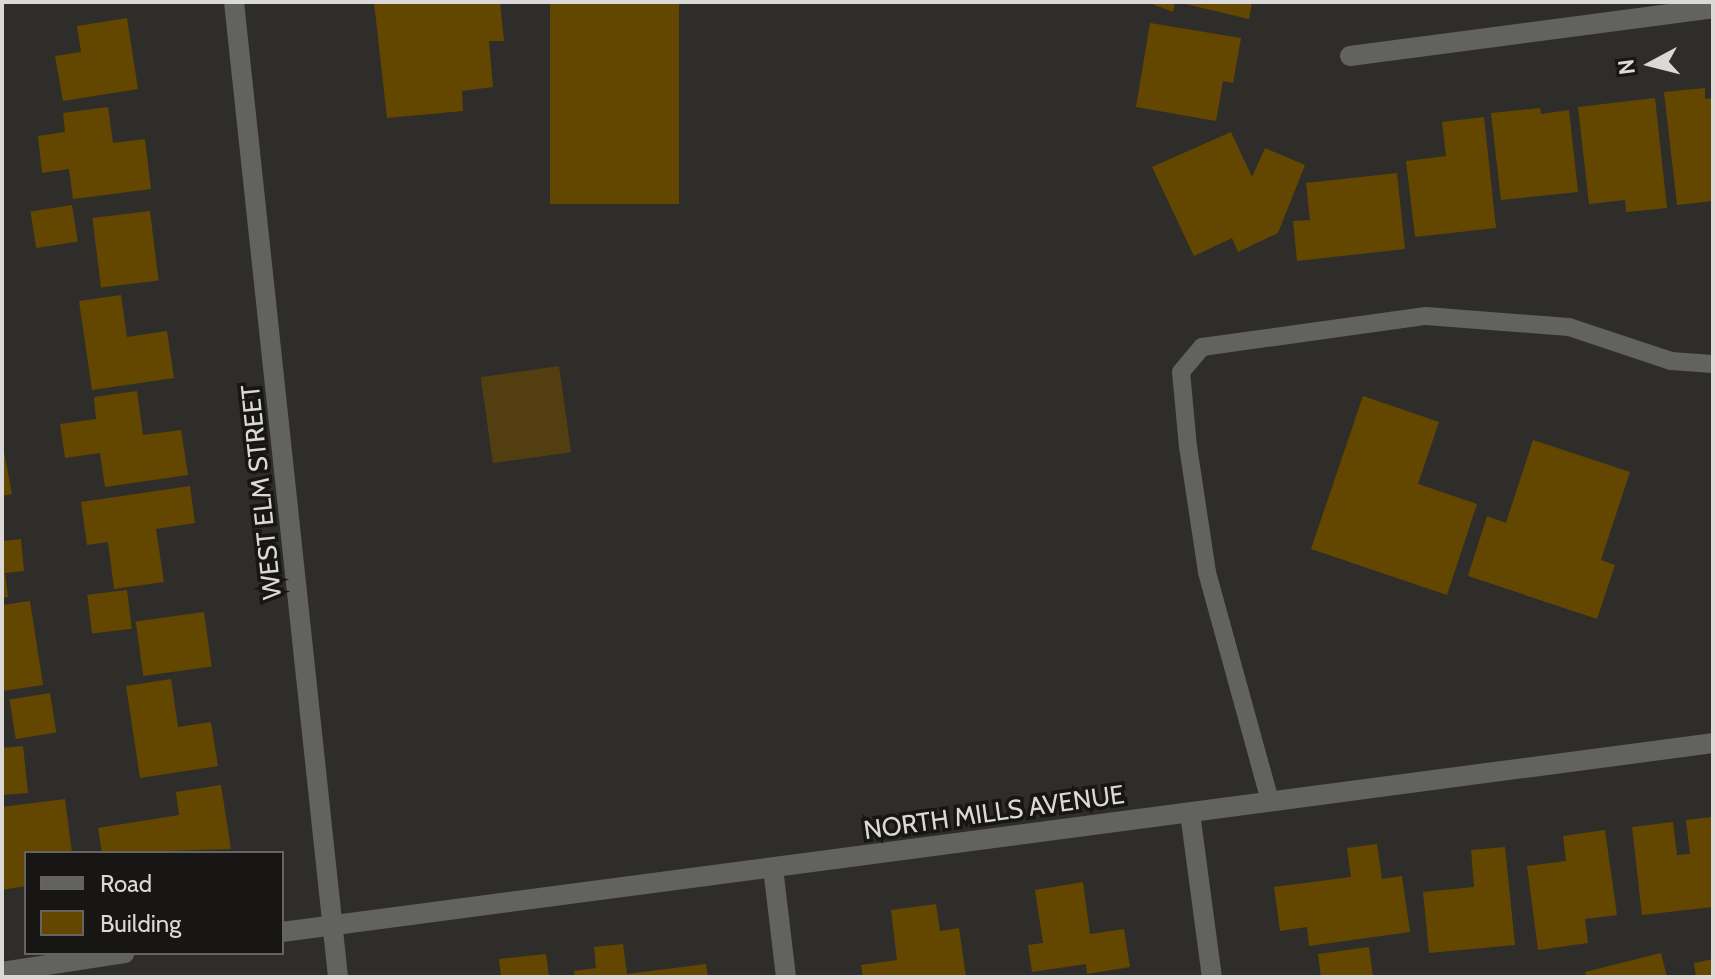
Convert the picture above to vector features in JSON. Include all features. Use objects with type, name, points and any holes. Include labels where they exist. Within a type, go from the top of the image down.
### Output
[{"type":"street","name":"WEST ELM STREET","points":[[234,2],[338,977]]},
{"type":"street","points":[[1350,56],[1713,8]]},
{"type":"street","name":"NORTH MILLS AVENUE","points":[[284,932],[1713,743]]},
{"type":"street","points":[[1190,813],[1212,977]]},
{"type":"street","points":[[773,868],[786,977]]},
{"type":"street","points":[[2,972],[112,955]]},
{"type":"lane","points":[[1270,801],[1207,572],[1188,447],[1181,372],[1202,347],[1426,316],[1569,327],[1671,361],[1713,364]]},
{"type":"shaded area","points":[[559,366],[571,452],[493,463],[481,377]]},
{"type":"building","points":[[374,2],[500,2],[504,41],[489,41],[493,87],[462,91],[463,111],[387,118]]},
{"type":"building","points":[[550,2],[679,2],[679,204],[550,204]]},
{"type":"building","points":[[1147,2],[1175,2],[1173,12]]},
{"type":"building","points":[[1177,2],[1252,2],[1249,19]]},
{"type":"building","points":[[127,18],[138,89],[63,101],[55,56],[81,52],[77,26]]},
{"type":"building","points":[[1150,23],[1241,38],[1233,83],[1223,81],[1216,121],[1136,107]]},
{"type":"building","points":[[1705,88],[1705,99],[1713,98],[1713,201],[1677,205],[1664,92]]},
{"type":"building","points":[[1655,98],[1667,208],[1626,212],[1625,200],[1589,204],[1578,107]]},
{"type":"building","points":[[108,107],[113,143],[145,139],[151,189],[73,199],[69,169],[42,173],[38,136],[65,132],[63,113]]},
{"type":"building","points":[[1540,108],[1541,114],[1569,110],[1578,192],[1501,200],[1491,113]]},
{"type":"building","points":[[1484,117],[1496,228],[1415,237],[1406,161],[1446,156],[1442,122]]},
{"type":"building","points":[[1231,132],[1252,177],[1265,148],[1305,165],[1278,233],[1238,252],[1232,238],[1194,256],[1152,167]]},
{"type":"building","points":[[1397,173],[1405,249],[1297,261],[1293,221],[1310,220],[1306,183]]},
{"type":"building","points":[[72,205],[78,242],[36,248],[31,212]]},
{"type":"building","points":[[150,211],[159,280],[101,288],[92,218]]},
{"type":"building","points":[[121,295],[127,337],[167,331],[174,378],[92,390],[79,301]]},
{"type":"building","points":[[137,391],[143,435],[181,430],[188,475],[105,487],[100,453],[65,458],[60,424],[96,419],[94,397]]},
{"type":"building","points":[[1363,396],[1439,422],[1418,484],[1477,504],[1447,595],[1311,549]]},
{"type":"building","points":[[1533,440],[1630,472],[1601,560],[1615,565],[1597,619],[1468,576],[1487,516],[1506,523]]},
{"type":"building","points":[[2,441],[12,494],[2,496]]},
{"type":"building","points":[[190,486],[195,523],[156,529],[164,582],[114,589],[108,542],[87,545],[81,502]]},
{"type":"building","points":[[21,539],[24,571],[5,573],[8,597],[2,598],[2,541]]},
{"type":"building","points":[[127,590],[132,629],[92,634],[87,595]]},
{"type":"building","points":[[30,601],[43,685],[2,691],[2,605]]},
{"type":"building","points":[[204,612],[212,666],[143,676],[136,622]]},
{"type":"building","points":[[171,679],[178,727],[211,722],[218,766],[140,778],[126,686]]},
{"type":"building","points":[[50,693],[56,733],[16,739],[10,699]]},
{"type":"building","points":[[23,746],[28,793],[2,795],[2,748]]},
{"type":"building","points":[[221,785],[231,849],[102,851],[98,828],[179,815],[176,792]]},
{"type":"building","points":[[65,799],[72,851],[24,851],[24,886],[2,890],[2,807]]},
{"type":"building","points":[[1713,817],[1713,907],[1642,915],[1632,827],[1673,822],[1677,855],[1690,854],[1686,820]]},
{"type":"building","points":[[1605,830],[1617,915],[1585,919],[1588,943],[1538,950],[1527,866],[1566,861],[1563,836]]},
{"type":"building","points":[[1377,844],[1382,879],[1402,876],[1410,932],[1309,946],[1307,927],[1280,931],[1274,887],[1351,877],[1347,848]]},
{"type":"building","points":[[1505,847],[1515,945],[1429,953],[1423,892],[1474,887],[1471,850]]},
{"type":"building","points":[[1083,882],[1090,934],[1124,929],[1130,967],[1087,974],[1086,964],[1032,972],[1028,945],[1043,943],[1035,890]]},
{"type":"building","points":[[936,904],[940,931],[959,928],[966,977],[863,977],[861,965],[897,960],[891,910]]},
{"type":"building","points":[[623,944],[627,974],[706,964],[708,977],[575,977],[574,971],[596,968],[594,947]]},
{"type":"building","points":[[1369,947],[1373,977],[1321,977],[1318,954]]},
{"type":"building","points":[[1661,953],[1667,977],[1586,977],[1585,972]]},
{"type":"building","points":[[546,954],[549,977],[501,977],[499,959]]},
{"type":"building","points":[[1713,959],[1713,977],[1696,977],[1694,963]]}]
